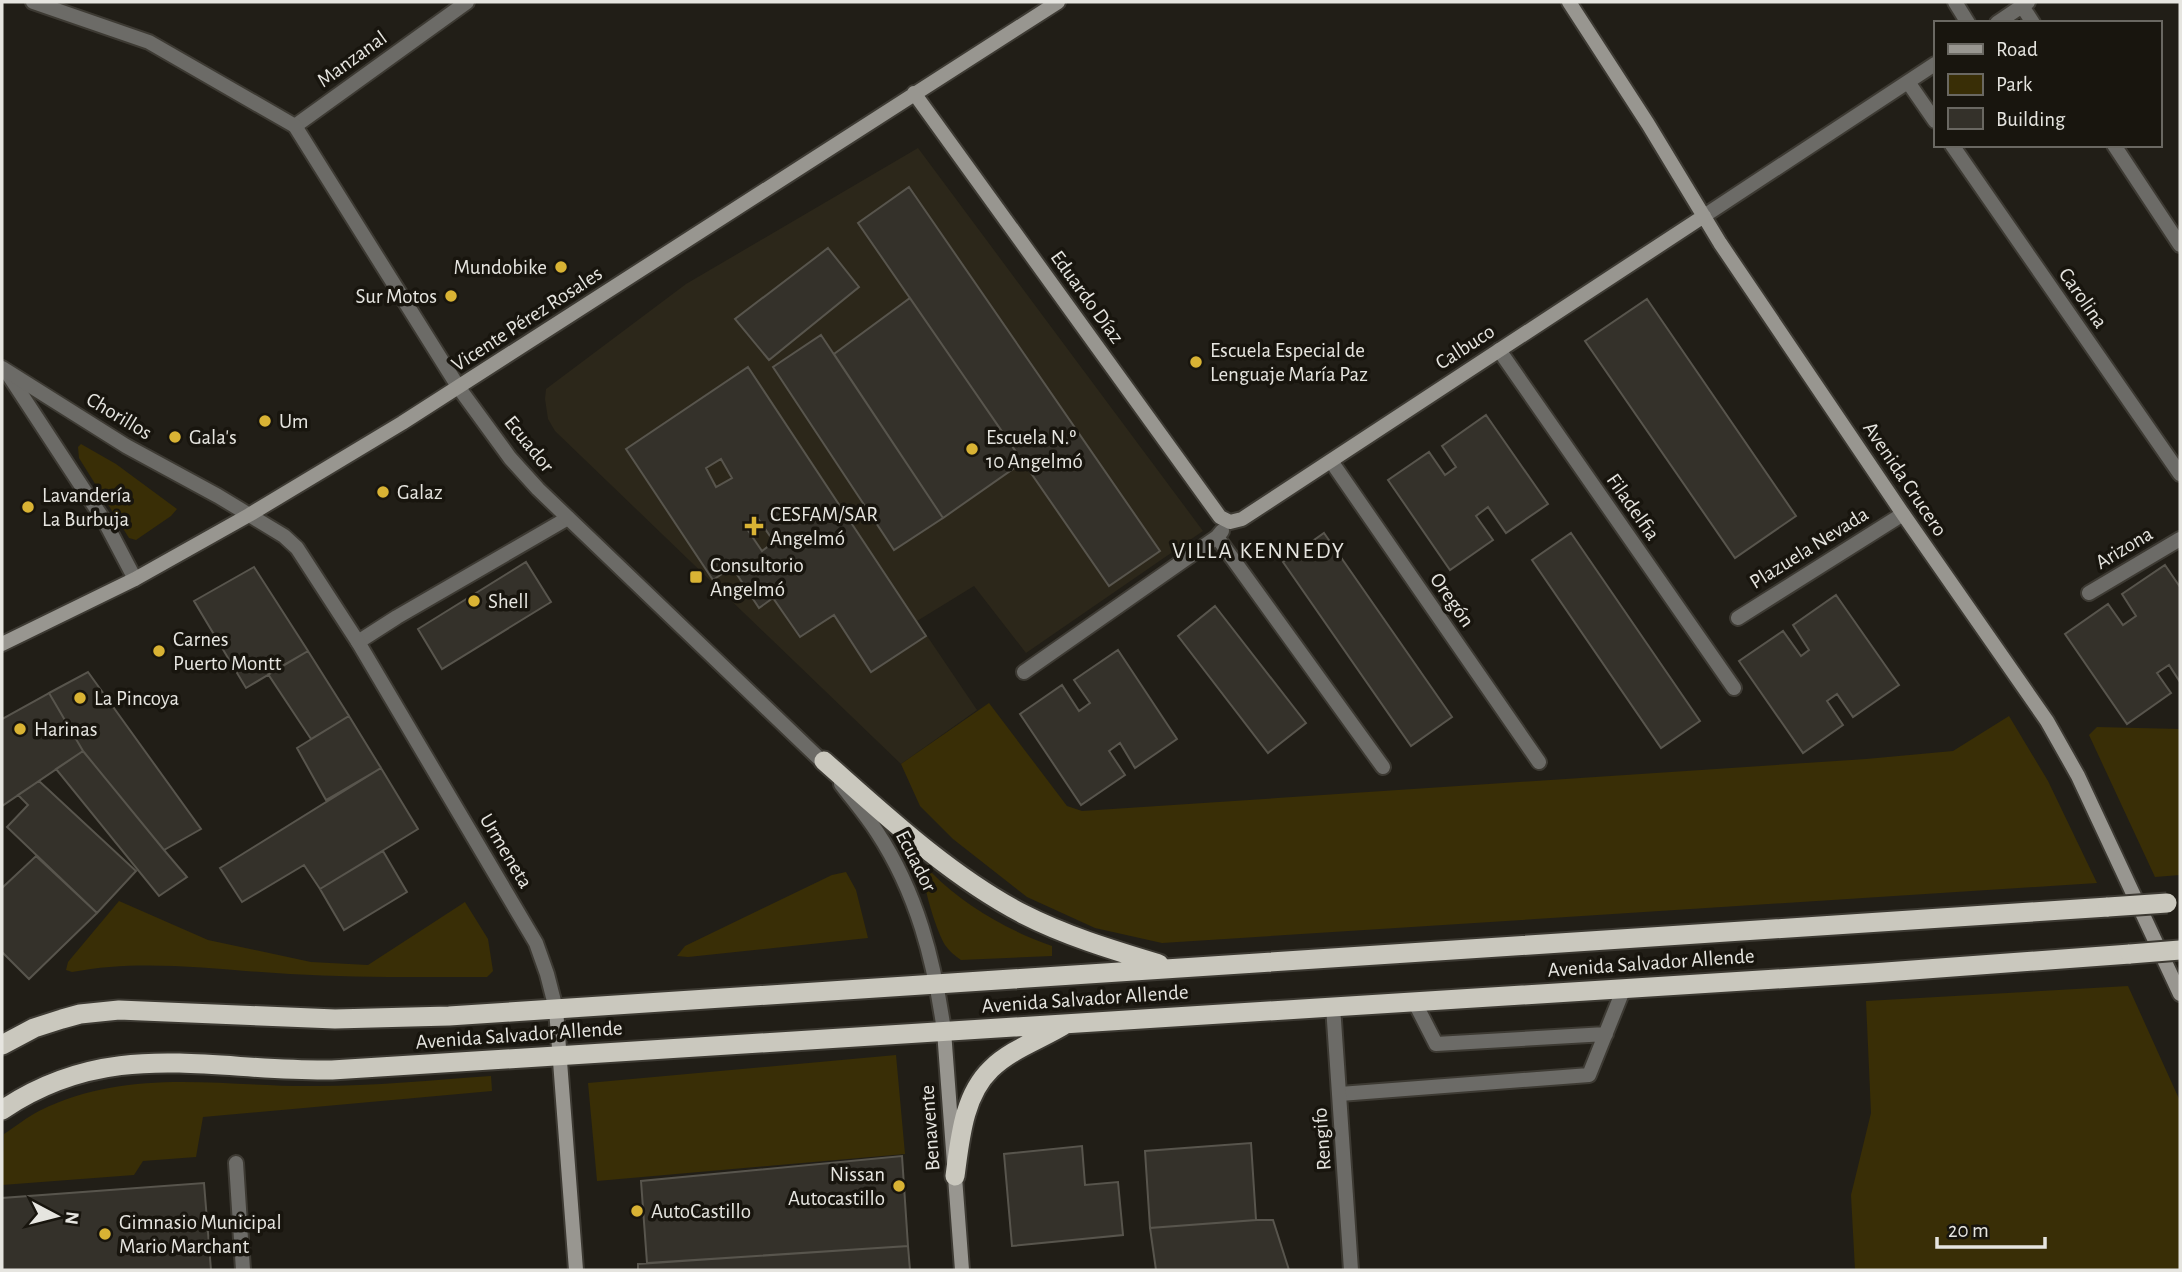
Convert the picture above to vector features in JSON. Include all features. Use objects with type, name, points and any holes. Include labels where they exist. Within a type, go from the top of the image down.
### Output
[{"type":"highway","points":[[824,761],[890,820],[992,897],[1067,934],[1170,968]]},
{"type":"highway","name":"Avenida Salvador Allende","points":[[2,1045],[34,1028],[62,1019],[80,1014],[119,1010],[334,1019],[449,1016],[2174,902]]},
{"type":"highway","name":"Avenida Salvador Allende","points":[[2,1110],[34,1091],[60,1080],[88,1071],[141,1062],[319,1070],[1872,973],[2180,950]]},
{"type":"highway","points":[[955,1176],[967,1109],[975,1091],[990,1070],[1022,1048],[1067,1023]]},
{"type":"main road","name":"Vicente Pérez Rosales","points":[[2,644],[135,579],[249,515],[459,388],[1058,2]]},
{"type":"main road","name":"Avenida Crucero","points":[[1569,2],[1720,243],[2060,743],[2180,994]]},
{"type":"main road","name":"Eduardo Díaz","points":[[914,93],[1220,517],[1230,522]]},
{"type":"main road","name":"Calbuco","points":[[1230,522],[1242,519],[1704,216]]},
{"type":"main road","name":"Urmeneta","points":[[556,1009],[576,1270]]},
{"type":"main road","name":"Benavente","points":[[944,1031],[962,1270]]},
{"type":"street","name":"Ecuador","points":[[33,2],[149,43],[295,126],[459,388],[510,458],[568,518],[824,761],[877,831],[914,901],[937,984]]},
{"type":"street","name":"Manzanal","points":[[295,126],[467,2]]},
{"type":"street","points":[[1955,2],[1967,21]]},
{"type":"street","points":[[2000,21],[2025,4],[2032,21]]},
{"type":"street","name":"Calbuco","points":[[1704,216],[1934,65]]},
{"type":"street","points":[[1908,82],[1934,120]]},
{"type":"street","name":"Carolina","points":[[1953,147],[2180,474]]},
{"type":"street","points":[[2115,147],[2180,245]]},
{"type":"street","name":"Filadelfia","points":[[1499,350],[1734,688]]},
{"type":"street","name":"Chorillos","points":[[4,369],[126,446],[249,515]]},
{"type":"street","name":"Chorillos","points":[[4,369],[105,522],[135,579]]},
{"type":"street","name":"Oregón","points":[[1331,461],[1539,762]]},
{"type":"street","name":"Plazuela Nevada","points":[[1738,618],[1903,514]]},
{"type":"street","name":"Urmeneta","points":[[249,515],[284,536],[297,548],[358,642],[536,943],[556,1009]]},
{"type":"street","points":[[358,642],[568,518]]},
{"type":"street","name":"Calbuco","points":[[1024,671],[1217,537],[1230,522]]},
{"type":"street","points":[[1217,537],[1383,767]]},
{"type":"street","name":"Arizona","points":[[2089,593],[2180,539]]},
{"type":"street","name":"Benavente","points":[[937,984],[944,1031]]},
{"type":"street","points":[[1340,1094],[1590,1075],[1624,988]]},
{"type":"street","points":[[1414,1001],[1436,1044],[1606,1034]]},
{"type":"street","name":"Rengifo","points":[[1333,1006],[1351,1270]]},
{"type":"street","points":[[236,1163],[243,1270]]},
{"type":"shaded area","name":"Escuela N.º 10 Angelmó","points":[[918,148],[1203,531],[1026,653],[974,586],[917,621],[977,710],[901,764],[555,431],[548,419],[545,399],[546,389],[686,284]]},
{"type":"green space","points":[[81,444],[116,464],[177,509],[136,540],[129,538],[79,458],[78,447]]},
{"type":"green space","points":[[989,703],[1067,806],[1082,811],[1953,751],[2009,716],[2048,781],[2097,883],[1162,943],[1095,928],[1027,897],[953,839],[920,806],[901,764]]},
{"type":"green space","points":[[2097,727],[2180,729],[2180,875],[2155,877],[2089,735]]},
{"type":"green space","points":[[846,872],[856,890],[868,938],[677,956],[685,946],[832,875]]},
{"type":"green space","points":[[932,873],[958,896],[988,916],[1019,933],[1052,946],[1052,956],[961,960],[945,945],[931,910],[924,874]]},
{"type":"green space","points":[[119,901],[208,940],[311,962],[368,965],[465,902],[488,939],[493,971],[487,977],[413,977],[314,975],[153,965],[72,972],[66,970],[68,962]]},
{"type":"green space","points":[[2128,986],[2180,1101],[2180,1270],[1855,1270],[1851,1195],[1871,1113],[1866,1001]]},
{"type":"green space","points":[[896,1055],[905,1154],[597,1181],[588,1083]]},
{"type":"green space","points":[[491,1076],[492,1091],[203,1117],[196,1157],[143,1161],[134,1175],[2,1185],[4,1134],[39,1111],[73,1097],[107,1088],[176,1082],[338,1086]]},
{"type":"building","points":[[909,187],[1160,551],[1109,586],[858,223]]},
{"type":"building","points":[[828,248],[859,287],[769,360],[735,319]]},
{"type":"building","points":[[910,298],[1023,462],[943,518],[834,354]]},
{"type":"building","points":[[1647,299],[1796,516],[1735,558],[1585,341]]},
{"type":"building","points":[[821,335],[943,518],[894,550],[773,367]]},
{"type":"building","points":[[748,367],[926,636],[871,672],[834,615],[800,637],[773,598],[759,608],[732,567],[713,580],[626,449]],"holes":[[[721,459],[732,478],[716,487],[706,468]],[[757,517],[774,542],[762,551],[745,526]]]},
{"type":"building","points":[[1486,415],[1548,504],[1506,533],[1488,507],[1476,516],[1493,540],[1450,570],[1388,480],[1429,452],[1445,475],[1456,467],[1442,446]]},
{"type":"building","points":[[1324,533],[1452,717],[1411,746],[1283,562]]},
{"type":"building","points":[[1571,533],[1700,721],[1661,748],[1532,560]]},
{"type":"building","points":[[526,562],[551,602],[442,669],[418,629]]},
{"type":"building","points":[[2165,565],[2180,587],[2180,682],[2169,665],[2157,673],[2171,693],[2127,724],[2065,634],[2108,604],[2123,625],[2136,616],[2122,594]]},
{"type":"building","points":[[254,567],[308,651],[246,688],[194,601]]},
{"type":"building","points":[[1836,595],[1899,685],[1853,717],[1837,694],[1827,701],[1843,725],[1803,753],[1739,661],[1783,631],[1801,656],[1809,650],[1793,625]]},
{"type":"building","points":[[1215,606],[1306,723],[1268,753],[1178,636]]},
{"type":"building","points":[[1118,650],[1177,739],[1135,768],[1120,743],[1109,751],[1125,775],[1081,805],[1020,714],[1062,685],[1079,711],[1090,703],[1074,680]]},
{"type":"building","points":[[308,651],[349,716],[311,739],[268,674]]},
{"type":"building","points":[[88,672],[201,829],[164,850],[83,751],[49,693]]},
{"type":"building","points":[[49,693],[83,751],[2,806],[2,719]]},
{"type":"building","points":[[349,716],[381,768],[326,800],[297,748]]},
{"type":"building","points":[[83,751],[187,877],[159,896],[56,769]]},
{"type":"building","points":[[381,768],[418,829],[320,889],[304,865],[242,902],[220,868]]},
{"type":"building","points":[[39,781],[136,871],[97,913],[7,827],[28,805],[18,795]]},
{"type":"building","points":[[383,851],[407,892],[344,930],[320,889]]},
{"type":"building","points":[[36,856],[97,913],[29,979],[2,952],[2,888]]},
{"type":"building","points":[[1251,1143],[1256,1220],[1150,1228],[1145,1151]]},
{"type":"building","points":[[1082,1146],[1085,1185],[1118,1182],[1123,1235],[1012,1246],[1004,1154]]},
{"type":"building","points":[[902,1156],[908,1246],[647,1263],[641,1181]]},
{"type":"building","name":"Gimnasio Municipal Mario Marchant","points":[[204,1183],[211,1270],[2,1270],[2,1198]]},
{"type":"building","points":[[1273,1220],[1289,1270],[1156,1270],[1150,1228]]},
{"type":"building","points":[[908,1246],[910,1270],[638,1270],[638,1264]]},
{"type":"place","name":"Mundobike","points":[[561,267]]},
{"type":"place","name":"Sur Motos","points":[[451,296]]},
{"type":"place","name":"Escuela Especial de Lenguaje María Paz","points":[[1196,362]]},
{"type":"place","name":"Um","points":[[265,421]]},
{"type":"place","name":"Gala's","points":[[175,437]]},
{"type":"place","name":"Escuela N.º 10 Angelmó","points":[[972,449]]},
{"type":"place","name":"Galaz","points":[[383,492]]},
{"type":"place","name":"Lavandería La Burbuja","points":[[28,507]]},
{"type":"place","name":"CESFAM/SAR Angelmó","points":[[754,526]]},
{"type":"place","name":"Consultorio Angelmó","points":[[696,577]]},
{"type":"place","name":"Shell","points":[[474,601]]},
{"type":"place","name":"Carnes Puerto Montt","points":[[159,651]]},
{"type":"place","name":"La Pincoya","points":[[80,698]]},
{"type":"place","name":"Harinas","points":[[20,729]]},
{"type":"place","name":"Nissan Autocastillo","points":[[899,1186]]},
{"type":"place","name":"AutoCastillo","points":[[637,1211]]},
{"type":"place","name":"Gimnasio Municipal Mario Marchant","points":[[105,1234]]},
{"type":"district","name":"VILLA KENNEDY","points":[[1259,551]]}]
